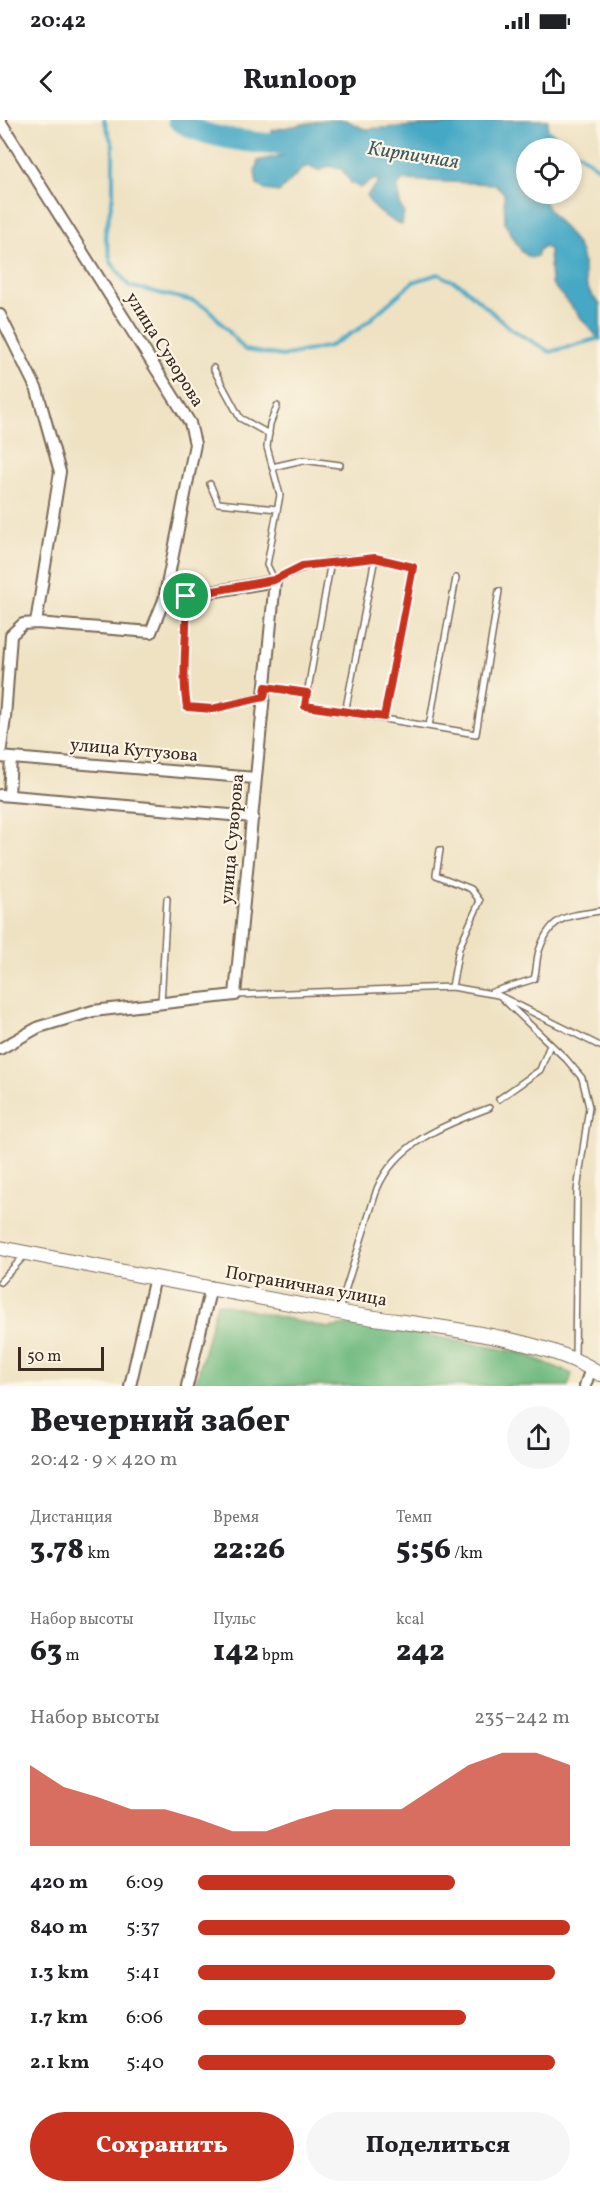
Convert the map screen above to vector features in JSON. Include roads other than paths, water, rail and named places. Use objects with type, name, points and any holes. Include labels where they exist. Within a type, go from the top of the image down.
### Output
[{"type":"street","name":"улица Суворова","points":[[0,121],[190,423],[195,444],[164,600],[151,632],[36,623]]},
{"type":"street","points":[[0,315],[37,390],[60,472],[36,623],[23,624],[11,635],[4,756],[5,795],[252,817]]},
{"type":"street","name":"улица Суворова","points":[[235,995],[274,580]]},
{"type":"street","points":[[164,600],[274,580]]},
{"type":"street","name":"улица Кутузова","points":[[4,756],[255,778]]},
{"type":"street","points":[[0,1049],[39,1027],[93,1011],[235,995]]},
{"type":"street","name":"Пограничная улица","points":[[0,1248],[338,1312],[526,1344],[596,1371]]},
{"type":"street","points":[[130,1386],[155,1277]]},
{"type":"street","points":[[187,1386],[211,1287]]},
{"type":"street","points":[[585,1386],[596,1371]]},
{"type":"lane","points":[[213,368],[240,418],[269,434]]},
{"type":"lane","points":[[277,406],[267,447],[280,495],[267,565],[274,580],[302,566],[331,561],[375,558],[413,567],[384,717]]},
{"type":"lane","points":[[272,467],[303,460],[340,465]]},
{"type":"lane","points":[[210,484],[218,503],[277,509]]},
{"type":"lane","points":[[345,713],[375,558]]},
{"type":"lane","points":[[331,561],[305,706],[384,717],[476,734],[499,591]]},
{"type":"lane","points":[[429,726],[456,578]]},
{"type":"lane","points":[[186,596],[188,631],[184,691],[187,707],[212,709],[265,692],[307,693]]},
{"type":"lane","points":[[440,850],[436,875],[471,889],[480,901],[459,948],[452,987]]},
{"type":"lane","points":[[161,1003],[167,900]]},
{"type":"lane","points":[[490,993],[534,979],[538,952],[554,922],[565,917],[600,911]]},
{"type":"lane","points":[[235,995],[452,987],[490,993],[600,1046]]},
{"type":"lane","points":[[502,998],[582,1078],[589,1107],[577,1191],[578,1300],[575,1361]]},
{"type":"lane","points":[[499,1099],[540,1070],[550,1045]]},
{"type":"lane","points":[[338,1312],[377,1189],[386,1171],[407,1150],[429,1134],[489,1108]]},
{"type":"lane","points":[[0,1282],[28,1253]]},
{"type":"water","points":[[324,120],[346,120],[364,129],[468,123],[472,120],[548,120],[547,138],[516,138],[516,204],[546,204],[579,248],[588,289],[600,304],[600,340],[551,283],[549,249],[544,246],[539,250],[537,256],[531,258],[522,252],[505,223],[504,193],[495,184],[404,180],[398,185],[400,206],[404,212],[402,225],[382,214],[369,201],[367,196],[379,181],[375,179],[360,188],[351,183],[342,169],[328,166],[320,171],[310,166],[303,168],[279,192],[265,190],[257,184],[255,172],[258,161],[292,153],[288,148],[273,144],[272,130]]},
{"type":"waterway","points":[[104,120],[113,146],[113,196],[105,234],[111,262],[129,286],[193,301],[209,309],[245,350],[282,356],[330,346],[359,329],[413,282],[438,274],[461,285],[511,329],[550,352],[600,338]]},
{"type":"waterway","name":"Кирпичная","points":[[178,120],[204,133],[220,137],[302,145]]},
{"type":"waterway","points":[[548,131],[600,169]]}]
